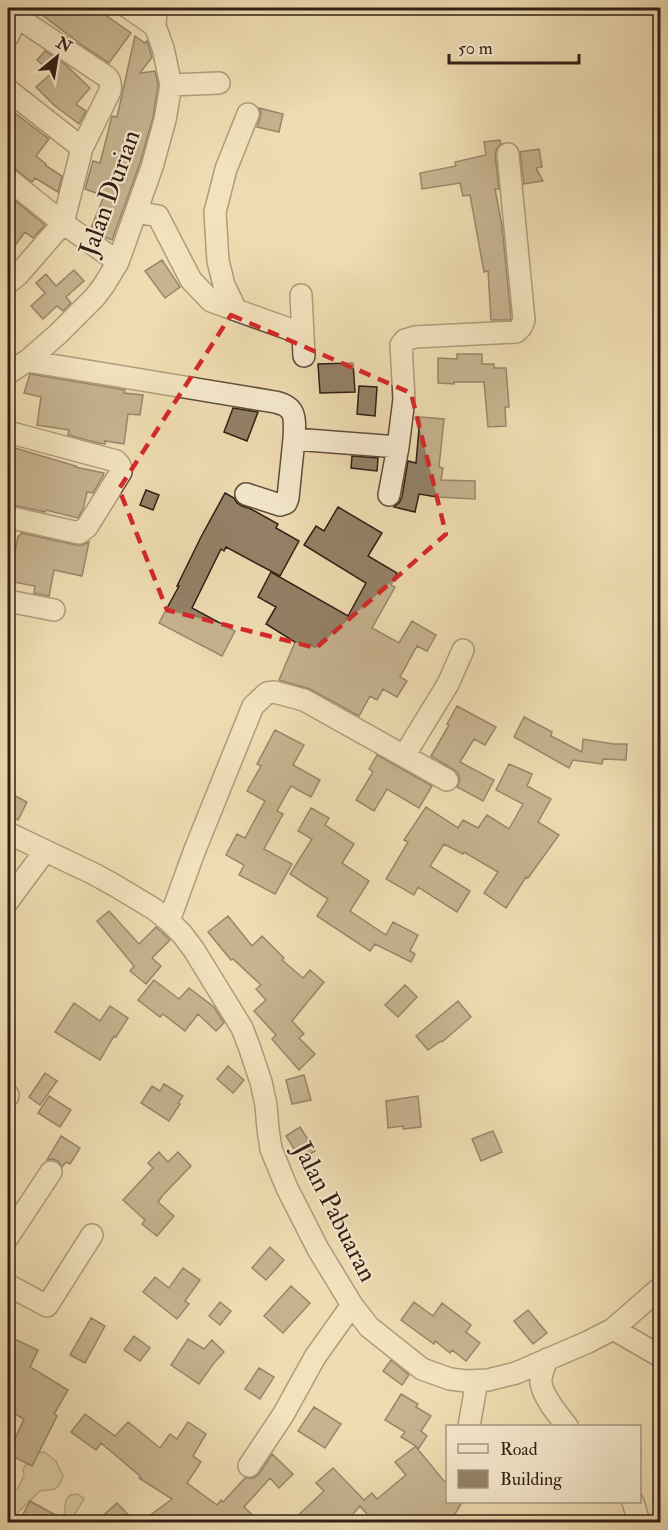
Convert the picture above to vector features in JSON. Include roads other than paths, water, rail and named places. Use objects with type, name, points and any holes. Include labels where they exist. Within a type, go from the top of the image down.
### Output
[{"type":"street","points":[[129,8],[155,17]]},
{"type":"street","name":"Jalan Durian","points":[[8,373],[27,361],[57,335],[95,297],[118,262],[152,167],[165,120],[171,86],[155,17]]},
{"type":"street","points":[[11,21],[110,79],[110,91],[82,148],[63,224],[11,275]]},
{"type":"street","points":[[171,86],[219,83]]},
{"type":"street","points":[[8,90],[82,148]]},
{"type":"street","points":[[236,310],[224,285],[218,261],[215,212],[226,169],[248,114]]},
{"type":"street","points":[[389,495],[404,399],[401,345],[405,339],[516,332],[524,320],[508,154]]},
{"type":"street","points":[[8,179],[63,224],[118,262]]},
{"type":"street","points":[[137,212],[158,216],[191,280],[211,301],[303,334]]},
{"type":"street","points":[[301,296],[304,356]]},
{"type":"street","points":[[27,361],[147,380],[284,404],[290,407],[293,413],[294,439],[286,503],[280,505],[246,494]]},
{"type":"street","points":[[8,432],[116,461],[119,463],[121,472],[87,528],[79,533],[8,517]]},
{"type":"street","points":[[294,439],[398,447]]},
{"type":"street","points":[[8,601],[54,610]]},
{"type":"street","points":[[404,756],[448,684],[463,650]]},
{"type":"street","points":[[169,921],[194,852],[253,706],[267,693],[274,692],[303,700],[447,780]]},
{"type":"street","name":"Jalan Pabuaran","points":[[8,833],[114,885],[154,909],[182,934],[242,1028],[261,1082],[271,1149],[287,1188],[318,1249],[352,1305],[369,1327],[422,1369],[450,1379],[477,1381],[516,1373],[613,1329],[660,1288]]},
{"type":"street","points":[[8,901],[45,851]]},
{"type":"street","points":[[8,1237],[51,1172]]},
{"type":"street","points":[[8,1285],[47,1306],[92,1235]]},
{"type":"street","points":[[249,1466],[283,1415],[315,1357],[352,1305]]},
{"type":"street","points":[[613,1329],[660,1356]]},
{"type":"street","points":[[547,1359],[541,1383],[546,1396],[566,1425]]},
{"type":"street","points":[[469,1425],[477,1381]]},
{"type":"street","points":[[633,1503],[639,1522]]}]
